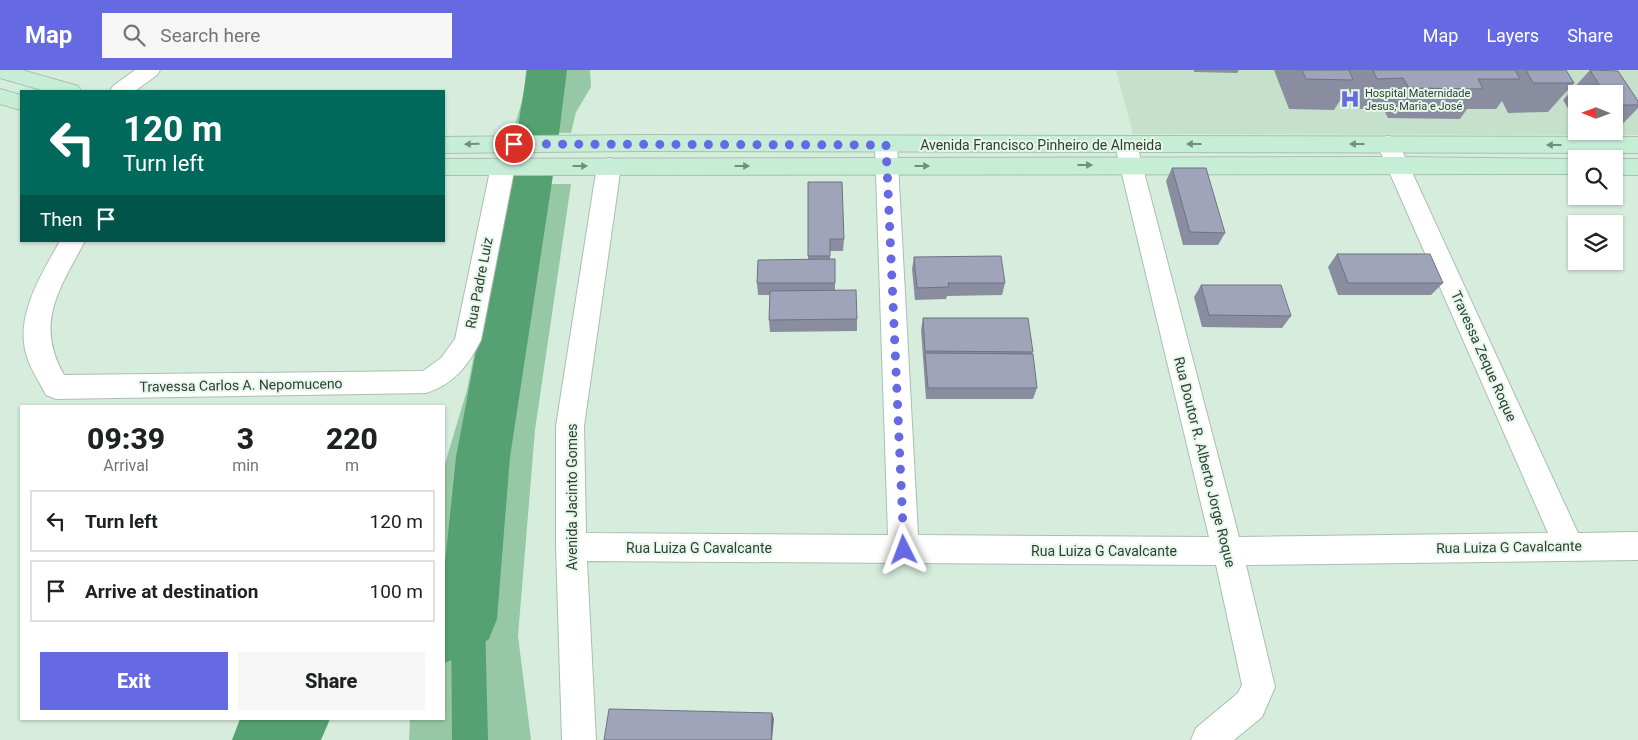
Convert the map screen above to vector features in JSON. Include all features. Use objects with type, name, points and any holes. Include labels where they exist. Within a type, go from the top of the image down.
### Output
[{"type":"main road","points":[[0,71],[66,90]]},
{"type":"main road","points":[[0,96],[20,103]]},
{"type":"main road","points":[[546,166],[550,143]]},
{"type":"main road","name":"Avenida Francisco Pinheiro de Almeida","points":[[445,144],[550,143],[887,155],[1393,154],[1638,145]]},
{"type":"main road","name":"Avenida Francisco Pinheiro de Almeida","points":[[1393,154],[1568,165]]},
{"type":"main road","name":"Avenida Francisco Pinheiro de Almeida","points":[[445,166],[609,166],[887,155]]},
{"type":"main road","points":[[1623,167],[1638,167]]},
{"type":"street","points":[[122,90],[150,70]]},
{"type":"street","name":"Travessa Zeque Roque","points":[[1393,154],[1569,546]]},
{"type":"street","points":[[887,155],[904,550]]},
{"type":"street","name":"Rua Doutor R. Alberto Jorge Roque","points":[[1129,155],[1228,551],[1259,687],[1250,705],[1208,740]]},
{"type":"street","name":"Rua Padre Luiz","points":[[426,382],[445,372],[458,358],[468,340],[503,166]]},
{"type":"street","name":"Avenida Jacinto Gomes","points":[[579,740],[571,547],[570,426],[609,166]]},
{"type":"street","name":"Travessa Carlos A. Nepomuceno","points":[[72,242],[50,282],[42,304],[36,332],[41,357],[56,387],[426,382]]},
{"type":"street","name":"Rua Luiza G Cavalcante","points":[[571,547],[1228,551],[1638,546]]},
{"type":"shaded area","name":"Hospital Maternidade Jesus, Maria e José","points":[[1116,70],[1638,70],[1638,135],[1623,135],[1623,85],[1568,85],[1568,135],[1133,134]]},
{"type":"green space","points":[[526,70],[590,70],[591,87],[576,112],[571,133],[513,132],[524,94]]},
{"type":"green space","points":[[508,184],[571,184],[535,430],[518,636],[531,740],[409,740],[410,720],[445,720],[445,464],[467,390]]},
{"type":"building","points":[[1302,70],[1349,70],[1353,80],[1306,79]]},
{"type":"building","points":[[1373,70],[1515,70],[1520,79],[1478,79],[1483,89],[1409,88],[1403,78],[1377,79]]},
{"type":"building","points":[[1526,70],[1566,70],[1574,83],[1533,83]]},
{"type":"building","points":[[1590,70],[1618,71],[1638,101],[1638,105],[1623,105],[1623,85],[1599,85]]},
{"type":"building","points":[[1172,168],[1206,168],[1225,233],[1190,232]]},
{"type":"building","points":[[808,182],[842,182],[844,239],[830,239],[830,256],[808,256]]},
{"type":"building","points":[[1337,254],[1430,254],[1443,283],[1348,283]]},
{"type":"building","points":[[1001,256],[1005,283],[948,283],[949,287],[917,288],[914,257]]},
{"type":"building","points":[[835,259],[835,283],[757,283],[758,260]]},
{"type":"building","points":[[1201,285],[1281,285],[1291,316],[1209,315]]},
{"type":"building","points":[[856,290],[857,319],[769,320],[770,291]]},
{"type":"building","points":[[923,318],[1028,318],[1033,352],[925,351]]},
{"type":"building","points":[[925,353],[1033,354],[1037,388],[928,388]]},
{"type":"building","points":[[609,709],[772,713],[771,740],[604,740]]},
{"type":"waterway","points":[[538,134],[547,70]]},
{"type":"waterway","points":[[445,633],[468,619],[483,457],[531,175]]},
{"type":"waterway","points":[[468,619],[470,740]]},
{"type":"waterway","points":[[263,740],[297,720]]},
{"type":"place","name":"Hospital Maternidade Jesus, Maria e José","points":[[1350,99]]},
{"type":"route","points":[[514,144],[886,145],[904,550]]}]
